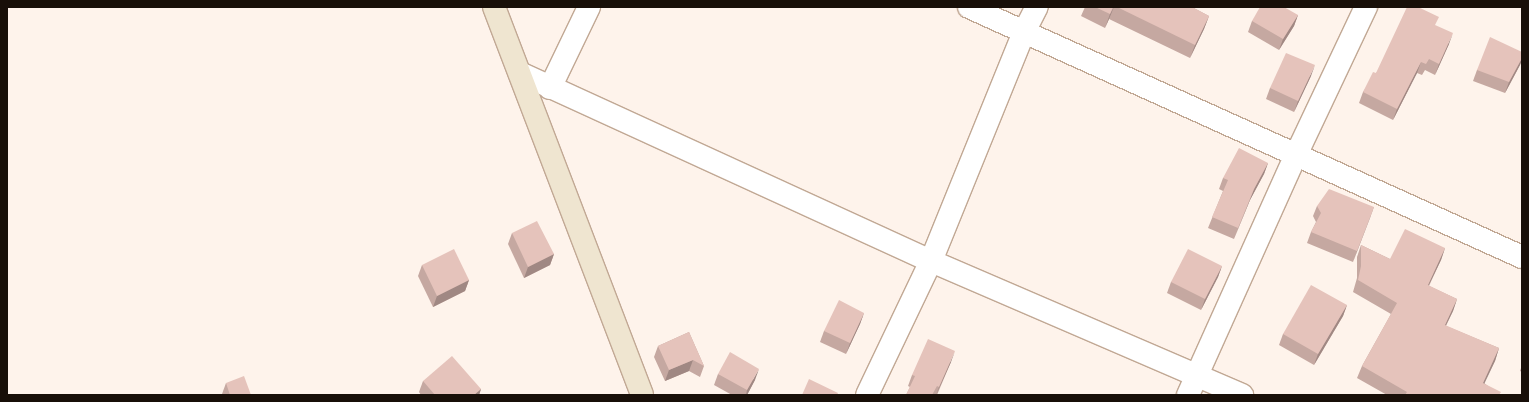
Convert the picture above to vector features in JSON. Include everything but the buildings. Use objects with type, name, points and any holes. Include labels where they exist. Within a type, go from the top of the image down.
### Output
[{"type":"street","points":[[494,7],[642,395]]},
{"type":"street","points":[[550,88],[589,7]]},
{"type":"street","points":[[969,7],[1522,257]]},
{"type":"street","points":[[867,395],[931,261],[1024,32],[1037,7]]},
{"type":"street","points":[[1193,385],[1296,155],[1366,7]]},
{"type":"street","points":[[520,73],[931,261],[1193,385],[1242,395]]}]
